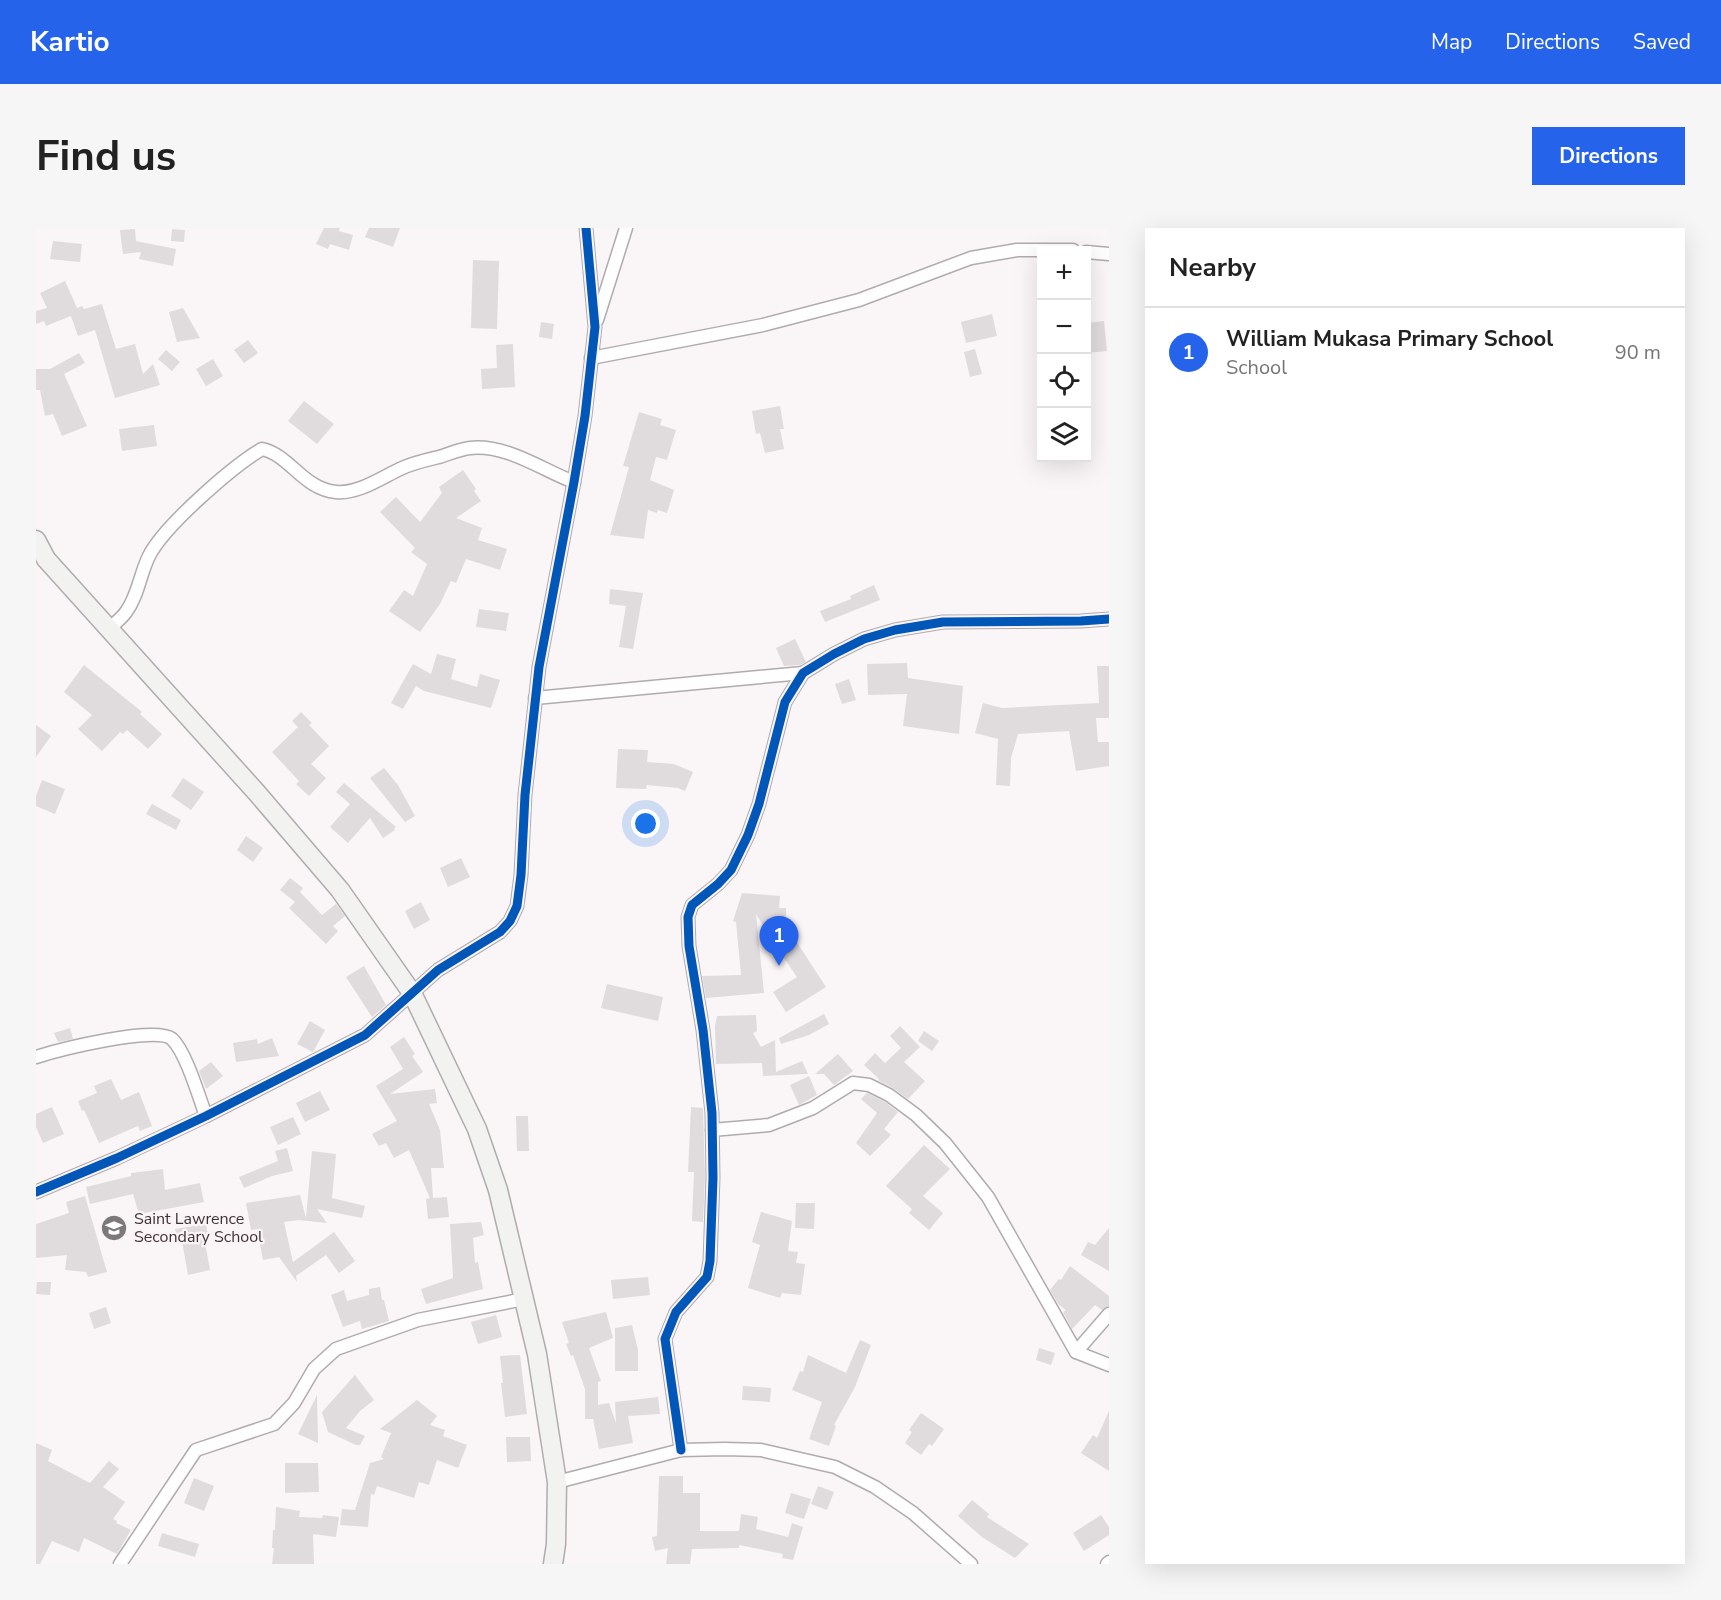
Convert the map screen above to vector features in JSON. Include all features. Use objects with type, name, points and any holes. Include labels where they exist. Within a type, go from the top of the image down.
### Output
[{"type":"main road","points":[[36,540],[41,561],[110,628],[250,784],[340,890],[412,993],[477,1129],[498,1190],[537,1354],[557,1482],[556,1544],[553,1564]]},
{"type":"street","points":[[586,228],[595,327]]},
{"type":"street","points":[[36,1192],[117,1158],[206,1116],[365,1035],[438,970],[500,932],[510,921],[514,913],[521,875],[525,795],[536,698],[559,555],[585,416],[595,327],[626,228]]},
{"type":"street","points":[[591,358],[764,325],[859,300],[971,258],[1017,250],[1037,250]]},
{"type":"street","points":[[1091,252],[1109,254]]},
{"type":"street","points":[[110,628],[126,613],[132,603],[150,555],[170,528],[214,486],[251,455],[262,449],[273,453],[319,488],[334,492],[349,492],[407,465],[470,448],[489,449],[514,455],[574,482]]},
{"type":"street","points":[[536,698],[803,673],[864,639],[896,630],[943,622],[1109,619]]},
{"type":"street","points":[[681,1450],[664,1339],[676,1312],[707,1277],[712,1230],[712,1113],[703,1030],[689,946],[688,917],[692,905],[731,870],[748,835],[759,804],[785,702],[803,673]]},
{"type":"street","points":[[36,1057],[59,1050],[132,1036],[165,1035],[171,1038],[182,1054],[206,1116]]},
{"type":"street","points":[[712,1130],[769,1125],[813,1108],[853,1083],[869,1084],[889,1095],[916,1115],[945,1143],[988,1197],[1076,1352],[1109,1365]]},
{"type":"street","points":[[120,1564],[196,1450],[274,1424],[294,1403],[314,1369],[336,1349],[418,1320],[524,1299]]},
{"type":"street","points":[[1076,1352],[1109,1314]]},
{"type":"street","points":[[557,1482],[681,1450],[761,1450],[835,1467],[875,1487],[913,1514],[971,1564]]},
{"type":"building","points":[[324,228],[340,228],[339,231],[353,235],[349,250],[330,244],[328,249],[316,244]]},
{"type":"building","points":[[369,228],[400,228],[393,247],[365,237]]},
{"type":"building","points":[[135,229],[136,241],[176,249],[173,266],[139,259],[141,252],[123,254],[120,230]]},
{"type":"building","points":[[172,229],[185,230],[184,242],[171,241]]},
{"type":"building","points":[[53,241],[82,244],[80,262],[50,259]]},
{"type":"building","points":[[473,260],[499,261],[497,329],[471,328]]},
{"type":"building","points":[[65,281],[77,308],[82,306],[84,309],[102,304],[116,349],[135,344],[143,374],[153,364],[160,385],[115,398],[95,330],[78,336],[71,316],[46,326],[44,321],[36,324],[36,311],[47,308],[40,293]]},
{"type":"building","points":[[183,308],[200,338],[177,342],[169,312]]},
{"type":"building","points":[[992,314],[997,336],[966,343],[961,322]]},
{"type":"building","points":[[1104,321],[1107,351],[1091,353],[1091,322]]},
{"type":"building","points":[[541,322],[554,324],[552,339],[539,337]]},
{"type":"building","points":[[248,340],[258,353],[244,363],[234,350]]},
{"type":"building","points":[[513,344],[515,387],[482,389],[481,369],[497,368],[496,345]]},
{"type":"building","points":[[975,349],[982,374],[970,377],[964,352]]},
{"type":"building","points":[[166,350],[180,362],[172,371],[158,359]]},
{"type":"building","points":[[79,353],[85,363],[64,374],[87,426],[62,436],[53,414],[45,416],[40,390],[36,390],[36,369],[50,369]]},
{"type":"building","points":[[213,359],[223,376],[206,386],[196,369]]},
{"type":"building","points":[[304,401],[334,424],[317,444],[288,421]]},
{"type":"building","points":[[780,406],[784,429],[780,429],[784,449],[765,453],[760,433],[756,434],[752,411]]},
{"type":"building","points":[[639,412],[662,419],[660,425],[676,430],[667,460],[656,457],[650,480],[674,490],[667,513],[648,510],[644,539],[610,535],[629,467],[623,466]]},
{"type":"building","points":[[154,425],[157,446],[122,451],[119,429]]},
{"type":"building","points":[[463,470],[481,501],[456,518],[482,528],[478,540],[507,549],[500,570],[466,559],[456,583],[451,581],[440,604],[420,632],[389,611],[404,590],[413,596],[427,564],[411,552],[415,548],[380,512],[396,497],[420,522],[442,493],[439,487]]},
{"type":"building","points":[[874,585],[880,600],[825,622],[820,611],[851,599],[850,596]]},
{"type":"building","points":[[610,589],[643,593],[633,649],[619,647],[626,606],[609,604]]},
{"type":"building","points":[[479,609],[509,613],[506,631],[476,627]]},
{"type":"building","points":[[795,639],[806,662],[800,665],[784,666],[776,648]]},
{"type":"building","points":[[437,654],[456,659],[451,679],[477,687],[480,674],[500,680],[491,708],[424,691],[416,686],[403,709],[391,703],[413,664],[431,674]]},
{"type":"building","points":[[907,663],[908,678],[963,686],[959,734],[903,726],[907,694],[868,695],[867,664]]},
{"type":"building","points":[[84,665],[142,712],[140,714],[162,734],[148,749],[127,730],[123,734],[120,732],[102,751],[78,729],[92,715],[64,692]]},
{"type":"building","points":[[1097,666],[1109,666],[1109,718],[1096,718],[1098,742],[1109,742],[1109,766],[1076,771],[1069,731],[1018,734],[1011,758],[1010,786],[996,785],[998,739],[975,733],[983,703],[1002,708],[1099,703]]},
{"type":"building","points":[[849,679],[856,700],[842,704],[835,684]]},
{"type":"building","points":[[301,712],[312,723],[309,725],[329,746],[311,764],[326,778],[309,796],[296,784],[299,781],[272,752],[298,727],[292,721]]},
{"type":"building","points":[[36,725],[51,736],[36,757]]},
{"type":"building","points":[[618,749],[648,750],[647,762],[674,764],[693,772],[685,791],[678,788],[647,785],[646,789],[616,788]]},
{"type":"building","points":[[384,768],[398,785],[415,816],[405,822],[370,778]]},
{"type":"building","points":[[183,778],[204,792],[191,810],[171,796]]},
{"type":"building","points":[[42,780],[65,789],[55,814],[36,806],[36,796]]},
{"type":"building","points":[[344,783],[396,827],[395,830],[383,838],[370,818],[348,843],[330,827],[350,804],[336,792]]},
{"type":"building","points":[[152,804],[181,820],[176,830],[146,814]]},
{"type":"building","points":[[246,836],[263,848],[253,862],[237,850]]},
{"type":"building","points":[[461,858],[470,877],[448,887],[440,868]]},
{"type":"building","points":[[290,878],[303,888],[300,892],[322,915],[336,904],[345,916],[333,926],[338,931],[326,944],[289,908],[295,902],[280,890]]},
{"type":"building","points":[[742,893],[780,896],[779,908],[786,908],[786,930],[766,930],[756,914],[764,993],[706,998],[702,976],[741,975],[736,922],[733,921]]},
{"type":"building","points":[[421,902],[430,920],[414,929],[405,911]]},
{"type":"building","points":[[794,938],[826,987],[786,1012],[773,992],[797,977],[778,949]]},
{"type":"building","points":[[364,966],[386,1005],[372,1017],[346,977]]},
{"type":"building","points":[[607,984],[663,997],[658,1021],[601,1008]]},
{"type":"building","points":[[824,1014],[829,1024],[809,1035],[781,1044],[779,1038]]},
{"type":"building","points":[[756,1015],[757,1031],[753,1033],[761,1047],[775,1040],[776,1072],[802,1061],[808,1074],[763,1076],[762,1063],[716,1064],[717,1016]]},
{"type":"building","points":[[310,1021],[325,1030],[313,1052],[297,1044]]},
{"type":"building","points":[[900,1026],[920,1047],[904,1062],[925,1081],[908,1099],[878,1080],[864,1065],[875,1053],[885,1063],[901,1048],[890,1036]]},
{"type":"building","points":[[70,1028],[73,1039],[58,1042],[54,1033]]},
{"type":"building","points":[[924,1031],[939,1041],[932,1051],[918,1041]]},
{"type":"building","points":[[404,1037],[415,1054],[412,1056],[423,1072],[390,1094],[435,1089],[437,1103],[429,1104],[440,1130],[444,1168],[431,1168],[433,1198],[447,1197],[449,1217],[428,1219],[426,1199],[430,1198],[409,1150],[394,1158],[386,1143],[379,1146],[372,1134],[397,1121],[376,1086],[403,1069],[390,1047]]},
{"type":"building","points":[[272,1038],[279,1056],[236,1062],[233,1043],[257,1039],[258,1044]]},
{"type":"building","points":[[838,1054],[853,1071],[834,1085],[824,1074],[815,1074]]},
{"type":"building","points":[[211,1062],[223,1076],[206,1089],[199,1071]]},
{"type":"building","points":[[809,1076],[817,1095],[799,1105],[790,1085]]},
{"type":"building","points":[[111,1079],[121,1100],[139,1092],[152,1126],[140,1131],[138,1126],[99,1143],[78,1101],[97,1093],[94,1086]]},
{"type":"building","points":[[320,1091],[330,1110],[305,1122],[296,1103]]},
{"type":"building","points":[[867,1093],[898,1112],[884,1129],[891,1135],[870,1156],[856,1143],[877,1113],[861,1099]]},
{"type":"building","points":[[52,1107],[64,1134],[43,1143],[36,1127],[36,1114]]},
{"type":"building","points":[[691,1107],[703,1108],[705,1178],[703,1222],[692,1221],[694,1172],[688,1172]]},
{"type":"building","points":[[516,1116],[528,1116],[529,1151],[517,1151]]},
{"type":"building","points":[[293,1117],[301,1134],[278,1145],[270,1127]]},
{"type":"building","points":[[924,1145],[950,1169],[923,1196],[943,1213],[929,1230],[909,1213],[912,1209],[886,1186]]},
{"type":"building","points":[[287,1148],[293,1171],[272,1176],[244,1188],[239,1177],[278,1161],[275,1151]]},
{"type":"building","points":[[312,1151],[336,1154],[332,1198],[365,1206],[362,1218],[317,1209],[327,1223],[299,1220],[284,1222],[293,1262],[334,1232],[355,1261],[339,1273],[326,1255],[296,1276],[297,1282],[279,1257],[263,1260],[257,1229],[251,1230],[246,1203],[300,1195],[306,1218]]},
{"type":"building","points":[[163,1169],[165,1190],[200,1183],[204,1202],[139,1214],[133,1194],[90,1204],[86,1187],[131,1176],[131,1173]]},
{"type":"building","points":[[85,1196],[107,1272],[88,1277],[86,1272],[65,1270],[67,1255],[36,1258],[36,1224],[69,1213],[66,1202]]},
{"type":"building","points":[[796,1203],[815,1203],[814,1229],[795,1228]]},
{"type":"building","points":[[761,1212],[792,1221],[788,1251],[798,1252],[796,1263],[805,1264],[801,1295],[782,1293],[780,1298],[748,1288],[760,1245],[752,1242]]},
{"type":"building","points":[[481,1222],[484,1235],[473,1238],[475,1263],[478,1262],[483,1289],[426,1304],[421,1289],[453,1278],[450,1224]]},
{"type":"building","points":[[206,1224],[208,1236],[204,1237],[210,1270],[188,1275],[182,1241],[178,1242],[175,1229]]},
{"type":"building","points":[[1109,1228],[1109,1271],[1081,1255],[1088,1242],[1095,1245]]},
{"type":"building","points":[[1070,1266],[1109,1296],[1109,1306],[1102,1310],[1095,1305],[1072,1329],[1063,1312],[1066,1310],[1058,1304],[1050,1290],[1059,1279],[1061,1280]]},
{"type":"building","points":[[648,1277],[650,1295],[613,1299],[611,1280]]},
{"type":"building","points":[[37,1282],[51,1282],[50,1295],[36,1294]]},
{"type":"building","points":[[380,1287],[389,1321],[362,1329],[360,1321],[343,1327],[331,1295],[344,1290],[347,1301],[369,1295],[369,1289]]},
{"type":"building","points":[[106,1307],[111,1323],[94,1329],[89,1313]]},
{"type":"building","points":[[606,1312],[613,1338],[589,1348],[601,1381],[598,1382],[598,1405],[609,1403],[616,1423],[615,1402],[658,1397],[660,1414],[628,1416],[633,1443],[599,1449],[593,1419],[585,1419],[585,1389],[573,1355],[571,1356],[566,1344],[569,1343],[562,1322]]},
{"type":"building","points":[[496,1315],[502,1337],[478,1344],[471,1322]]},
{"type":"building","points":[[632,1325],[638,1350],[638,1371],[615,1371],[615,1328]]},
{"type":"building","points":[[860,1340],[871,1345],[855,1387],[834,1425],[836,1426],[829,1446],[809,1439],[822,1402],[792,1390],[800,1371],[803,1372],[808,1355],[846,1373]]},
{"type":"building","points":[[1039,1348],[1055,1353],[1051,1365],[1036,1360]]},
{"type":"building","points":[[520,1355],[527,1414],[505,1417],[500,1356]]},
{"type":"building","points":[[355,1375],[374,1400],[360,1411],[346,1428],[365,1436],[360,1445],[328,1432],[322,1412]]},
{"type":"building","points":[[743,1386],[771,1388],[770,1402],[742,1400]]},
{"type":"building","points":[[317,1395],[318,1443],[298,1434]]},
{"type":"building","points":[[417,1400],[437,1416],[430,1425],[445,1430],[443,1436],[467,1445],[458,1468],[437,1460],[429,1485],[419,1482],[414,1498],[377,1486],[374,1495],[371,1494],[368,1527],[340,1525],[342,1509],[355,1510],[370,1463],[384,1459],[381,1457],[391,1433],[380,1429]]},
{"type":"building","points":[[1109,1411],[1109,1471],[1081,1453],[1093,1435],[1097,1438]]},
{"type":"building","points":[[921,1413],[944,1429],[932,1446],[929,1444],[921,1455],[905,1443],[912,1432],[909,1430]]},
{"type":"building","points":[[506,1437],[530,1437],[531,1461],[507,1462]]},
{"type":"building","points":[[36,1443],[52,1450],[48,1461],[90,1483],[109,1461],[119,1469],[103,1487],[125,1502],[113,1519],[117,1521],[116,1523],[131,1530],[117,1554],[84,1538],[79,1552],[52,1541],[40,1564],[36,1564]]},
{"type":"building","points":[[285,1463],[318,1463],[319,1492],[285,1493]]},
{"type":"building","points":[[659,1476],[683,1476],[683,1493],[700,1493],[700,1531],[739,1531],[741,1514],[758,1517],[756,1529],[788,1537],[792,1523],[803,1527],[793,1560],[782,1558],[783,1554],[739,1545],[739,1548],[692,1549],[690,1564],[666,1564],[668,1548],[655,1551],[652,1537],[657,1536]]},
{"type":"building","points":[[194,1478],[214,1486],[204,1511],[184,1503]]},
{"type":"building","points":[[818,1486],[834,1492],[827,1510],[811,1504]]},
{"type":"building","points":[[791,1493],[811,1499],[804,1519],[785,1513]]},
{"type":"building","points":[[972,1500],[989,1514],[987,1517],[1029,1544],[1015,1558],[982,1537],[958,1516]]},
{"type":"building","points":[[276,1507],[300,1511],[299,1517],[322,1518],[323,1515],[339,1517],[336,1537],[313,1534],[314,1564],[272,1564]]},
{"type":"building","points":[[1101,1515],[1109,1527],[1109,1535],[1084,1551],[1073,1533]]},
{"type":"building","points":[[162,1533],[199,1544],[195,1557],[158,1546]]},
{"type":"cycle path","points":[[36,1192],[117,1158],[206,1116],[365,1035],[438,970],[500,932],[510,921],[517,906],[521,875],[525,795],[539,667],[585,416],[595,327],[586,228]]},
{"type":"cycle path","points":[[681,1450],[665,1339],[676,1312],[707,1277],[710,1261],[713,1178],[712,1113],[703,1030],[689,946],[688,917],[692,905],[731,870],[748,835],[759,804],[785,702],[803,673],[864,639],[895,630],[943,622],[1109,619]]},
{"type":"place","name":"William Mukasa Primary School","points":[[779,966]]},
{"type":"place","name":"Saint Lawrence Secondary School","points":[[114,1228]]}]
